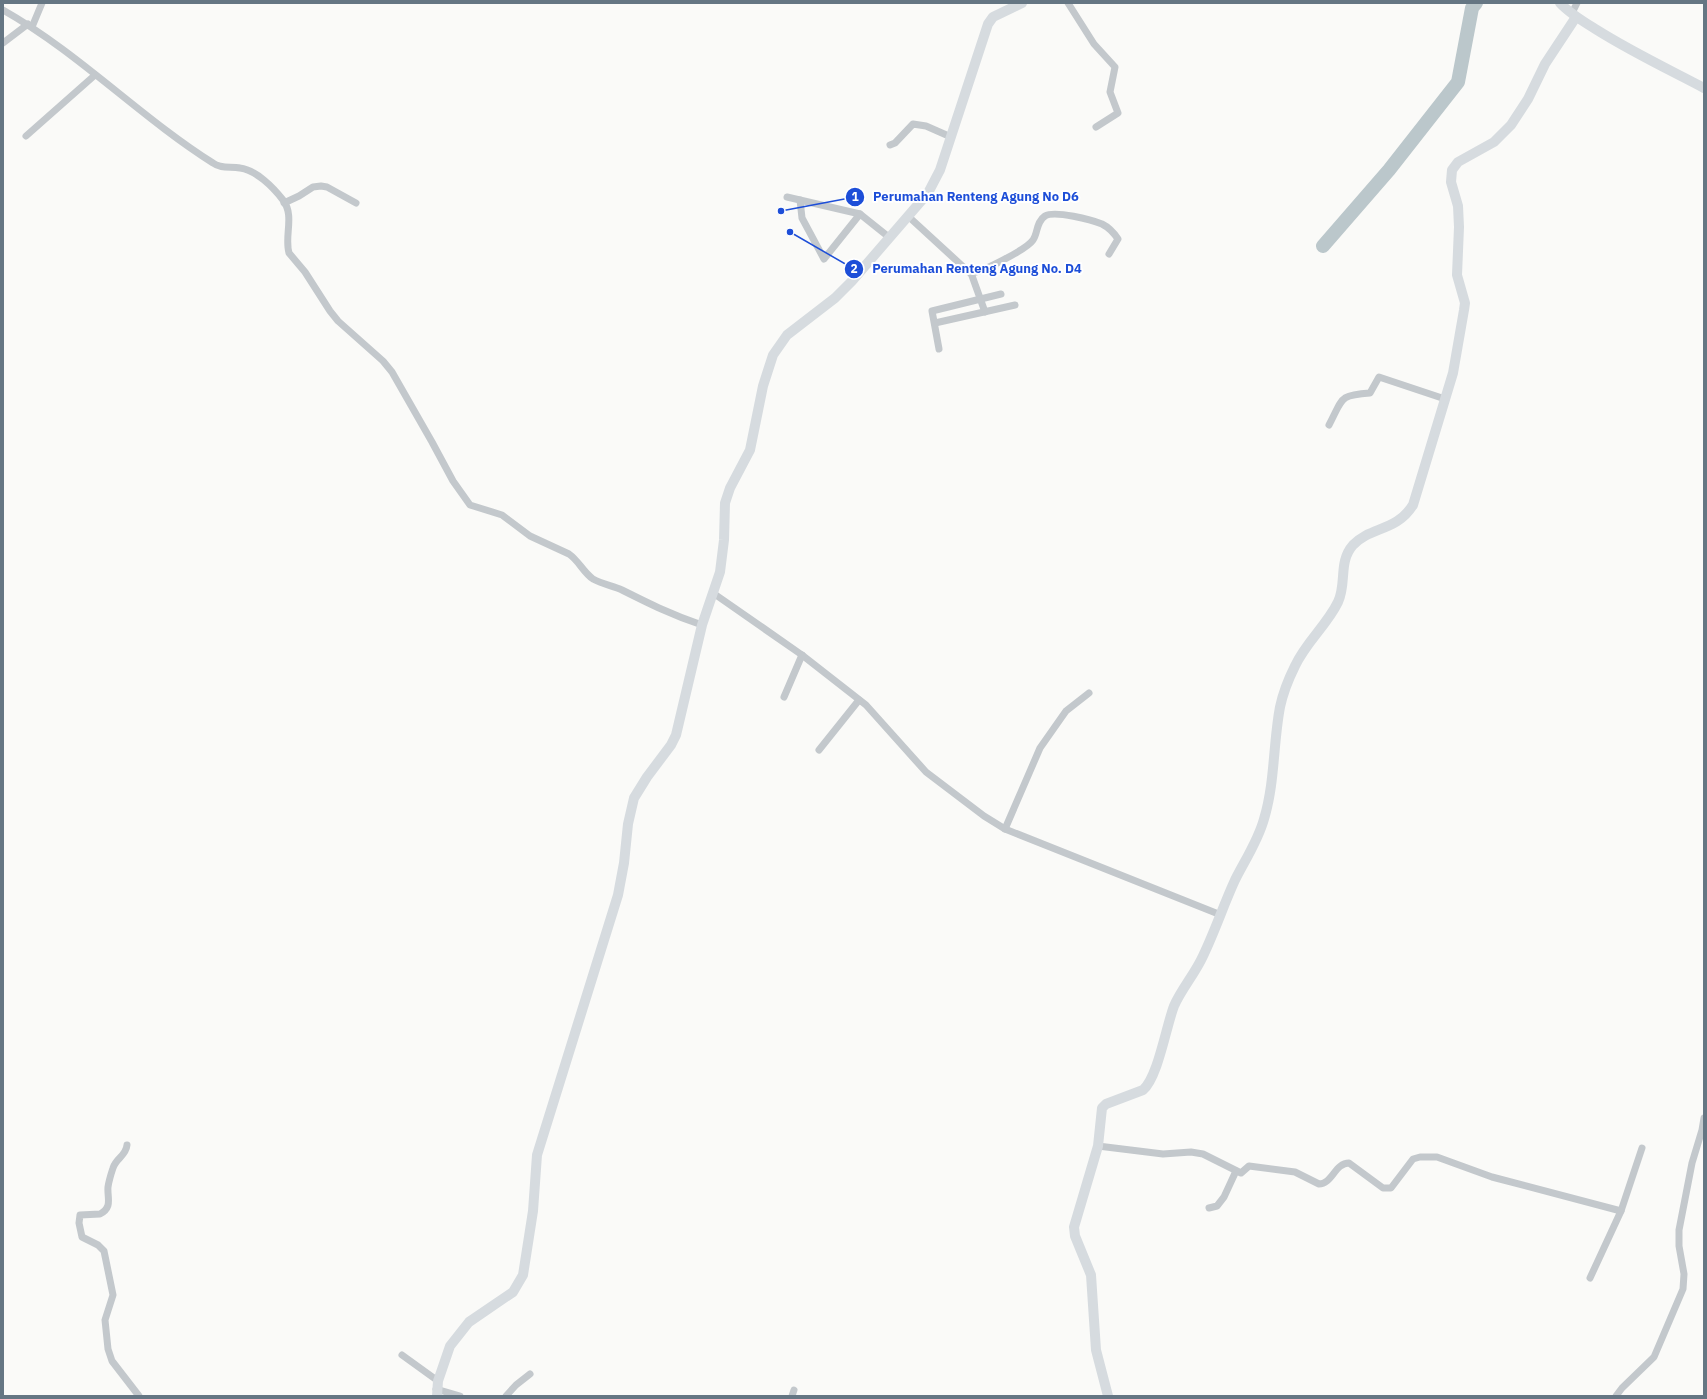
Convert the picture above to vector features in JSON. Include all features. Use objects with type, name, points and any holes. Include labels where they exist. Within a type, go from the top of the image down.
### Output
[{"type":"street","points":[[3,43],[30,26],[42,3]]},
{"type":"street","points":[[437,1389],[450,1346],[459,1333],[469,1322],[513,1292],[523,1275],[533,1211],[537,1155],[618,895],[624,863],[631,808],[640,786],[671,745],[676,735],[702,625],[713,593],[722,559],[725,503],[730,488],[750,450],[763,386],[773,355],[787,335],[835,298],[852,281],[928,193],[934,182],[951,137],[988,24],[993,17],[1022,3]]},
{"type":"street","points":[[1068,3],[1094,44],[1115,67],[1110,92],[1118,112],[1096,128]]},
{"type":"street","points":[[1560,3],[1574,15],[1648,59],[1704,88]]},
{"type":"street","points":[[1108,1396],[1096,1350],[1091,1275],[1074,1232],[1079,1205],[1098,1146],[1103,1106],[1142,1090],[1147,1086],[1158,1059],[1174,1007],[1201,960],[1264,820],[1276,747],[1280,706],[1292,671],[1304,650],[1338,603],[1342,591],[1344,562],[1353,545],[1362,538],[1400,520],[1407,514],[1413,505],[1454,373],[1465,303],[1457,275],[1459,227],[1458,206],[1451,182],[1452,170],[1462,159],[1494,142],[1511,125],[1528,99],[1545,64],[1574,15],[1577,3]]},
{"type":"street","points":[[3,10],[30,26],[145,115],[210,161],[220,167],[241,168],[250,171],[262,179],[284,202],[288,216],[289,253],[306,272],[322,300],[338,321],[390,369],[453,481],[470,505],[502,515],[526,533],[562,550],[575,559],[585,573],[594,580],[620,589],[668,614],[702,625]]},
{"type":"street","points":[[26,136],[95,75]]},
{"type":"street","points":[[890,145],[896,142],[913,124],[926,126],[951,137]]},
{"type":"street","points":[[284,202],[299,196],[313,187],[320,186],[328,187],[356,203]]},
{"type":"street","points":[[787,197],[860,214],[890,238]]},
{"type":"street","points":[[800,200],[802,218],[824,259],[860,214]]},
{"type":"street","points":[[909,216],[967,272],[971,273],[983,270],[1027,246],[1034,239],[1039,222],[1046,215],[1050,214],[1070,216],[1104,225],[1118,239],[1108,254]]},
{"type":"street","points":[[971,273],[985,312]]},
{"type":"street","points":[[939,349],[932,311],[1001,294]]},
{"type":"street","points":[[935,323],[1016,305]]},
{"type":"street","points":[[1329,426],[1345,396],[1351,394],[1370,393],[1379,377],[1445,399]]},
{"type":"street","points":[[713,593],[802,655],[860,700],[882,721],[916,763],[984,816],[1005,829],[1221,915]]},
{"type":"street","points":[[784,697],[802,655]]},
{"type":"street","points":[[1005,829],[1040,748],[1066,711],[1089,693]]},
{"type":"street","points":[[819,750],[860,700]]},
{"type":"street","points":[[1616,1396],[1626,1384],[1654,1357],[1683,1289],[1684,1274],[1679,1246],[1679,1230],[1692,1163],[1704,1118]]},
{"type":"street","points":[[127,1144],[125,1153],[113,1167],[108,1185],[110,1201],[107,1208],[100,1214],[80,1215],[78,1223],[82,1237],[98,1245],[104,1251],[113,1295],[105,1320],[108,1349],[112,1361],[139,1396]]},
{"type":"street","points":[[1098,1146],[1163,1154],[1191,1152],[1203,1154],[1242,1173],[1249,1166],[1295,1172],[1319,1184],[1323,1184],[1342,1164],[1349,1163],[1383,1188],[1387,1189],[1391,1188],[1414,1159],[1420,1157],[1437,1157],[1498,1179],[1621,1211]]},
{"type":"street","points":[[1590,1278],[1621,1211],[1642,1148]]},
{"type":"street","points":[[1209,1208],[1217,1206],[1224,1197],[1236,1171]]},
{"type":"street","points":[[402,1355],[437,1389],[460,1396]]},
{"type":"street","points":[[506,1396],[516,1384],[530,1374]]},
{"type":"waterway","points":[[1323,246],[1389,170],[1458,82],[1472,8],[1476,3]]},
{"type":"place","name":"Perumahan Renteng Agung No D6","points":[[781,211]]},
{"type":"place","name":"Perumahan Renteng Agung No. D4","points":[[790,232]]}]
